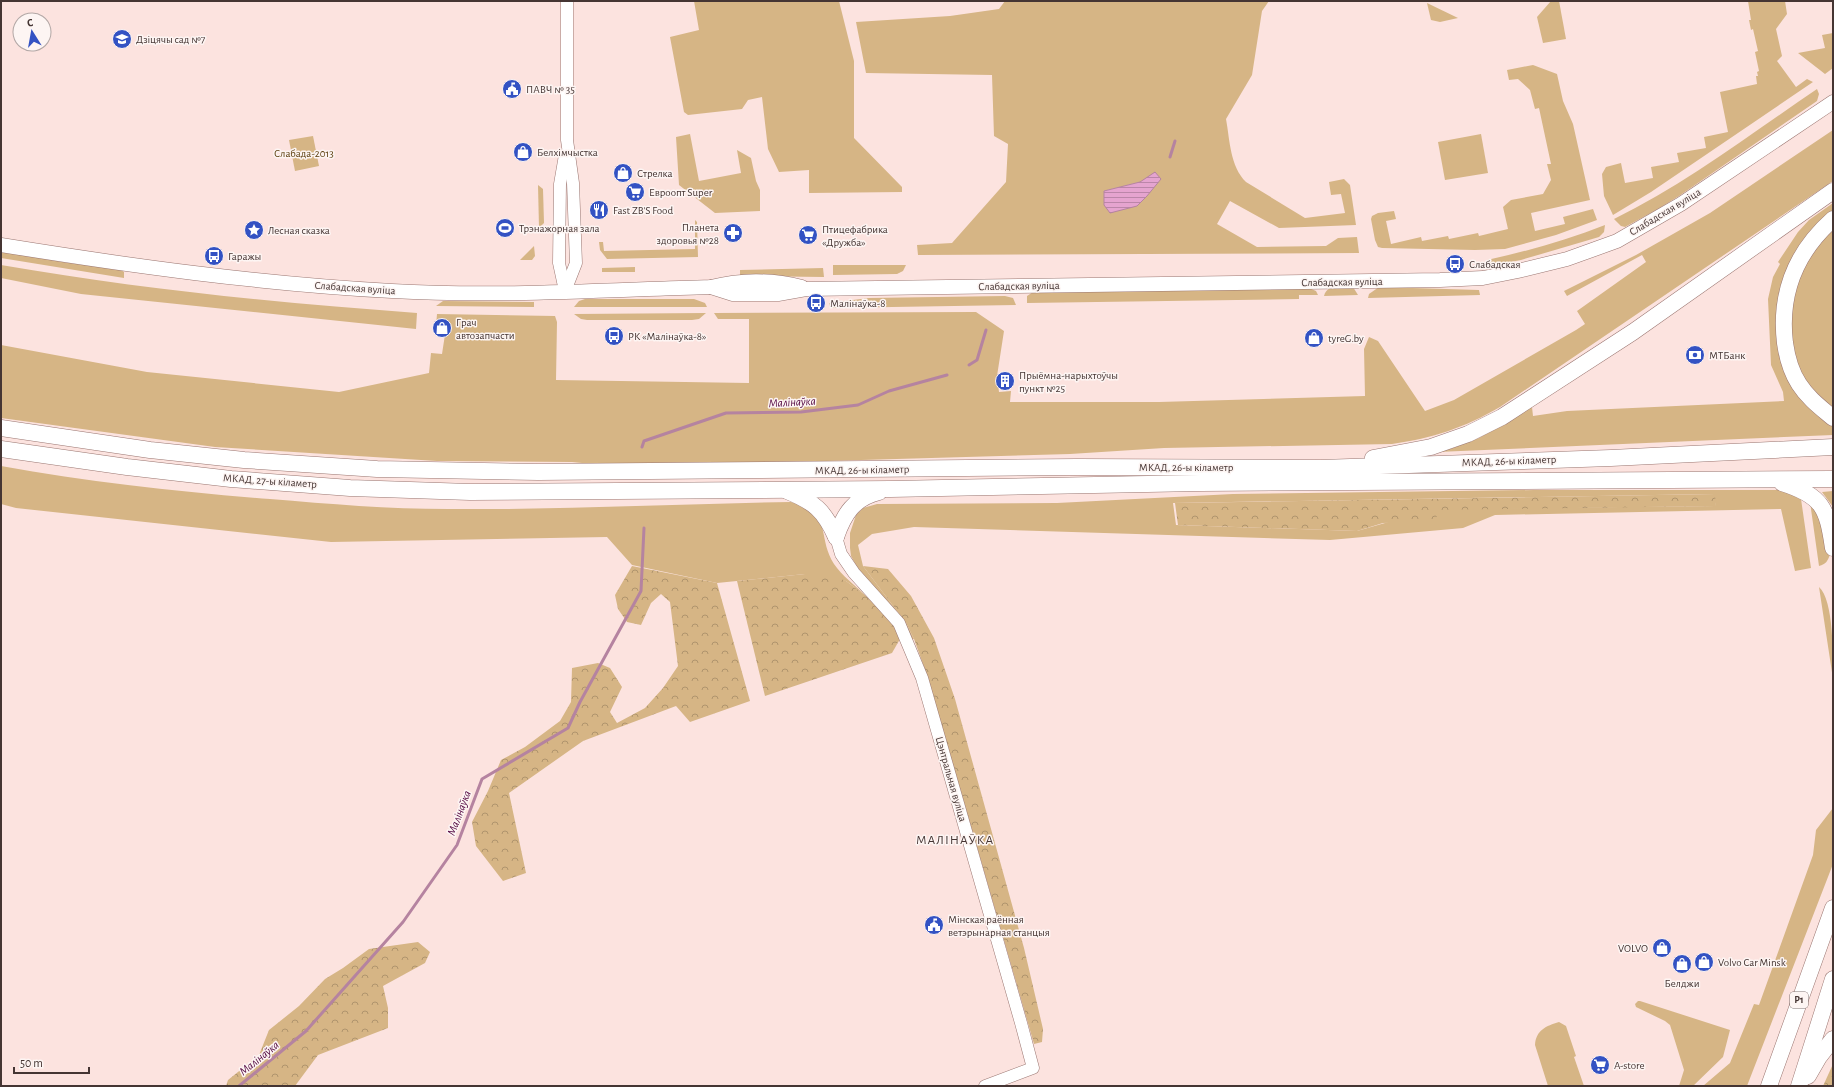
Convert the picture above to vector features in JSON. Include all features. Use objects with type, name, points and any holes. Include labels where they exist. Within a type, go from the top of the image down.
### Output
[{"type":"highway","points":[[1321,468],[1431,448],[1468,434],[1502,417],[1633,332],[1833,191]]},
{"type":"highway","points":[[1833,219],[1820,230],[1806,246],[1796,267],[1789,283],[1784,306],[1783,327],[1790,364],[1798,382],[1807,396],[1833,418]]},
{"type":"highway","name":"МКАД, 27-ы кіламетр","points":[[1,428],[150,450],[244,460],[377,469],[538,472]]},
{"type":"highway","name":"МКАД, 26-ы кіламетр","points":[[538,472],[1077,467],[1321,468],[1611,458],[1833,447]]},
{"type":"highway","name":"МКАД, 27-ы кіламетр","points":[[1,449],[127,467],[231,479],[350,488],[470,492],[540,491]]},
{"type":"highway","name":"МКАД, 26-ы кіламетр","points":[[540,491],[891,489],[1208,483],[1833,479]]},
{"type":"highway","points":[[1771,480],[1797,488],[1812,497],[1821,505],[1827,514],[1833,548]]},
{"type":"highway","points":[[780,489],[803,498],[814,505],[825,515],[836,537]]},
{"type":"highway","points":[[836,537],[845,516],[856,502],[873,493],[891,489]]},
{"type":"highway","name":"Р1","points":[[1769,1086],[1833,908]]},
{"type":"highway","name":"Р1","points":[[1799,1086],[1833,979]]},
{"type":"highway","points":[[1802,1086],[1833,1039]]},
{"type":"main road","name":"Слабадская вуліца","points":[[1,245],[127,266],[297,285],[436,292],[490,293],[711,288],[733,282],[780,282],[806,289],[1440,280],[1483,278],[1567,259],[1617,241],[1681,204],[1833,102]]},
{"type":"street","points":[[565,291],[559,263],[560,184],[567,140],[567,1]]},
{"type":"street","name":"Цэнтральная вуліца","points":[[836,537],[841,554],[854,573],[899,623],[922,678],[1021,1023],[1033,1068],[985,1086]]},
{"type":"green space","points":[[694,1],[839,1],[854,61],[854,138],[902,187],[902,192],[809,193],[809,170],[779,172],[768,149],[762,97],[748,100],[742,109],[688,115],[684,112],[670,37],[699,30]]},
{"type":"green space","points":[[1005,1],[1269,1],[1262,11],[1252,75],[1226,119],[1234,161],[1241,176],[1246,182],[1305,218],[1345,213],[1341,194],[1331,195],[1329,182],[1344,179],[1350,185],[1356,225],[1279,228],[1230,201],[1217,224],[1257,247],[1326,246],[1338,238],[1357,237],[1359,253],[918,255],[917,245],[952,243],[1006,182],[1008,144],[994,136],[992,75],[866,73],[856,22],[950,16],[999,9]],"holes":[[[1140,182],[1104,205],[1104,191]]]},
{"type":"green space","points":[[1551,1],[1559,1],[1566,39],[1543,43],[1537,17]]},
{"type":"green space","points":[[1748,1],[1785,1],[1787,14],[1776,29],[1782,56],[1777,61],[1796,87],[1807,79],[1813,82],[1651,192],[1613,215],[1604,196],[1602,174],[1606,167],[1621,163],[1625,183],[1653,178],[1651,167],[1679,162],[1677,153],[1706,148],[1704,137],[1728,132],[1720,92],[1757,84],[1756,76],[1758,76],[1757,72],[1759,71],[1755,52],[1758,51],[1753,29],[1751,30],[1749,20],[1751,20]]},
{"type":"green space","points":[[1427,3],[1458,18],[1440,22],[1431,20]]},
{"type":"green space","points":[[1833,33],[1833,68],[1825,74],[1798,53],[1825,48],[1822,35]]},
{"type":"green space","points":[[1533,65],[1557,74],[1563,101],[1573,124],[1590,200],[1531,213],[1535,231],[1565,224],[1563,217],[1593,209],[1597,220],[1556,235],[1505,249],[1475,250],[1378,247],[1375,240],[1371,219],[1372,216],[1378,213],[1394,211],[1396,219],[1386,221],[1391,244],[1421,237],[1422,241],[1448,236],[1449,239],[1478,233],[1479,236],[1508,229],[1503,207],[1511,200],[1543,194],[1551,180],[1547,164],[1551,164],[1539,108],[1535,109],[1530,90],[1518,79],[1509,80],[1507,70]]},
{"type":"green space","points":[[1817,89],[1819,94],[1817,101],[1679,196],[1625,227],[1621,226],[1614,219],[1692,175]]},
{"type":"green space","points":[[1833,130],[1833,181],[1500,407],[1474,421],[1448,431],[1421,439],[1392,444],[1164,448],[1070,454],[792,462],[602,465],[572,462],[437,461],[215,447],[1,418],[1,345],[147,372],[339,392],[429,373],[431,353],[442,354],[446,328],[436,326],[437,314],[555,316],[557,322],[556,380],[749,383],[749,319],[718,319],[714,313],[976,312],[1004,331],[997,376],[999,392],[1011,391],[1010,402],[1159,402],[1365,396],[1364,349],[1369,337],[1378,341],[1425,411],[1454,400],[1585,324],[1577,311],[1646,262],[1642,255],[1567,296],[1564,291],[1636,255],[1710,213]]},
{"type":"green space","points":[[690,134],[699,181],[741,173],[737,150],[751,158],[756,181],[760,190],[760,211],[715,213],[679,185],[676,137]]},
{"type":"green space","points":[[1481,134],[1488,173],[1445,180],[1438,142]]},
{"type":"green space","name":"Слабада-2013","points":[[313,136],[319,166],[295,171],[289,140]]},
{"type":"green space","points":[[538,185],[543,189],[544,223],[539,228]]},
{"type":"green space","points":[[1833,203],[1833,212],[1804,245],[1783,351],[1833,424],[1833,435],[1437,452],[1453,448],[1479,438],[1532,407],[1533,416],[1567,411],[1784,401],[1783,392],[1771,365],[1768,299],[1773,277],[1780,264],[1778,262],[1798,232],[1809,220]]},
{"type":"green space","points":[[695,220],[697,222],[698,257],[607,259],[600,250],[599,242],[603,242],[604,251],[695,249]]},
{"type":"green space","points":[[1605,225],[1604,232],[1599,237],[1521,260],[1488,266],[1487,260],[1547,245]]},
{"type":"green space","points":[[1833,228],[1833,411],[1808,387],[1798,368],[1791,337],[1791,320],[1795,288],[1800,273],[1807,259]]},
{"type":"green space","points":[[534,246],[535,256],[532,260],[520,260]]},
{"type":"green space","points":[[1,251],[121,270],[124,272],[124,278],[1,258]]},
{"type":"green space","points":[[1,265],[53,274],[209,294],[313,305],[417,313],[416,329],[81,294],[1,278]]},
{"type":"green space","points":[[833,265],[906,265],[903,271],[897,274],[833,275]]},
{"type":"green space","points":[[635,267],[635,272],[602,272],[602,268]]},
{"type":"green space","points":[[823,268],[824,277],[740,276],[740,270]]},
{"type":"green space","points":[[1332,287],[1353,287],[1358,295],[1324,296],[1328,289]]},
{"type":"green space","points":[[1379,287],[1479,290],[1480,295],[1368,298],[1369,294]]},
{"type":"green space","points":[[1309,288],[1316,291],[1318,295],[1299,295],[1299,299],[1027,303],[1027,296],[1033,292]]},
{"type":"green space","points":[[1005,296],[1013,298],[1016,305],[830,308],[829,303],[869,298]]},
{"type":"green space","points":[[585,299],[694,299],[705,303],[707,307],[574,307],[579,301]]},
{"type":"green space","points":[[443,301],[534,302],[534,307],[436,306]]},
{"type":"green space","points":[[706,313],[699,319],[692,320],[587,320],[581,319],[574,314]]},
{"type":"green space","points":[[1,466],[101,482],[168,490],[381,507],[426,509],[534,509],[791,502],[813,512],[819,519],[829,553],[834,564],[865,595],[846,581],[805,574],[717,583],[632,565],[607,537],[331,542],[16,508],[1,504]]},
{"type":"green space","points":[[1534,490],[1782,490],[1815,503],[1830,554],[1826,562],[1819,566],[1810,502],[1801,499],[1811,568],[1795,571],[1781,509],[1495,515],[1463,528],[1330,540],[914,527],[872,534],[858,545],[863,566],[906,623],[914,639],[911,640],[858,569],[851,556],[850,533],[856,515],[863,508],[877,504],[1057,503],[1233,494]],"holes":[[[1713,494],[1716,506],[1434,509],[1357,531],[1176,525],[1173,503]]]},
{"type":"green space","points":[[1833,491],[1833,507],[1822,492]]},
{"type":"green space","points":[[1715,494],[1716,506],[1436,510],[1437,521],[1383,523],[1357,531],[1178,525],[1175,503]]},
{"type":"green space","points":[[632,566],[717,583],[750,701],[690,722],[676,706],[583,741],[509,793],[526,873],[503,881],[476,846],[472,822],[488,791],[501,760],[525,747],[560,721],[571,702],[572,668],[598,663],[610,668],[622,687],[610,712],[617,723],[645,708],[663,688],[678,666],[670,602],[661,594],[651,603],[641,625],[627,622],[618,609],[615,595]]},
{"type":"green space","points":[[863,566],[888,569],[911,596],[934,638],[955,699],[1024,948],[1043,1029],[1042,1042],[1034,1044],[928,678],[914,639],[906,623]]},
{"type":"green space","points":[[805,574],[829,574],[846,581],[865,595],[895,626],[900,639],[892,653],[765,696],[737,581]]},
{"type":"green space","points":[[1819,587],[1828,604],[1830,616],[1833,644],[1833,679]]},
{"type":"green space","points":[[1833,808],[1833,864],[1747,1086],[1703,1086],[1730,1063],[1754,1004],[1759,1005],[1813,855],[1816,830]]},
{"type":"green space","points":[[418,942],[430,952],[425,963],[383,986],[388,1008],[388,1028],[318,1055],[295,1086],[226,1086],[228,1080],[259,1055],[269,1030],[299,1006],[325,979],[369,949]]},
{"type":"green space","points":[[1638,1001],[1730,1030],[1723,1057],[1693,1086],[1679,1086],[1684,1070],[1670,1025],[1636,1007],[1635,1004]]},
{"type":"green space","points":[[1559,1022],[1566,1026],[1576,1056],[1574,1057],[1584,1086],[1548,1086],[1535,1045],[1537,1036],[1542,1029]]},
{"type":"green space","points":[[1833,1064],[1833,1086],[1823,1086]]},
{"type":"shaded area","points":[[1155,172],[1161,179],[1137,206],[1110,213],[1104,205],[1104,191],[1140,182]]},
{"type":"waterway","name":"Малінаўка","points":[[1170,157],[1175,141]]},
{"type":"waterway","name":"Малінаўка","points":[[969,365],[977,360],[986,330]]},
{"type":"waterway","name":"Малінаўка","points":[[642,447],[644,441],[726,413],[801,412],[858,405],[889,391],[947,375]]},
{"type":"waterway","name":"Малінаўка","points":[[239,1086],[306,1031],[403,922],[457,845],[482,779],[568,728],[580,702],[641,591],[644,528]]},
{"type":"place","name":"Дзіцячы сад №7","points":[[122,39]]},
{"type":"place","name":"ПАВЧ № 35","points":[[512,89]]},
{"type":"place","name":"Белхімчыстка","points":[[523,152]]},
{"type":"place","name":"Стрелка","points":[[623,173]]},
{"type":"place","name":"Евроопт Super","points":[[635,192]]},
{"type":"place","name":"Fast ZB'S Food","points":[[599,210]]},
{"type":"place","name":"Трэнажорная зала","points":[[505,228]]},
{"type":"place","name":"Лесная сказка","points":[[254,230]]},
{"type":"place","name":"Планета здоровья №28","points":[[733,233]]},
{"type":"place","name":"Птицефабрика «Дружба»","points":[[808,235]]},
{"type":"place","name":"Гаражы","points":[[214,256]]},
{"type":"place","name":"Слабадская","points":[[1455,264]]},
{"type":"place","name":"Малінаўка-8","points":[[816,303]]},
{"type":"place","name":"Грач автозапчасти","points":[[442,328]]},
{"type":"place","name":"РК «Малінаўка-8»","points":[[614,336]]},
{"type":"place","name":"tyreG.by","points":[[1314,338]]},
{"type":"place","name":"МТБанк","points":[[1695,355]]},
{"type":"place","name":"Прыёмна-нарыхтоўчы пункт №25","points":[[1005,381]]},
{"type":"place","name":"Мінская раённая ветэрынарная станцыя","points":[[934,925]]},
{"type":"place","name":"VOLVO","points":[[1662,948]]},
{"type":"place","name":"Volvo Car Minsk","points":[[1704,962]]},
{"type":"place","name":"Белджи","points":[[1682,964]]},
{"type":"place","name":"А-store","points":[[1600,1065]]},
{"type":"district","name":"МАЛІНАЎКА","points":[[955,840]]}]
